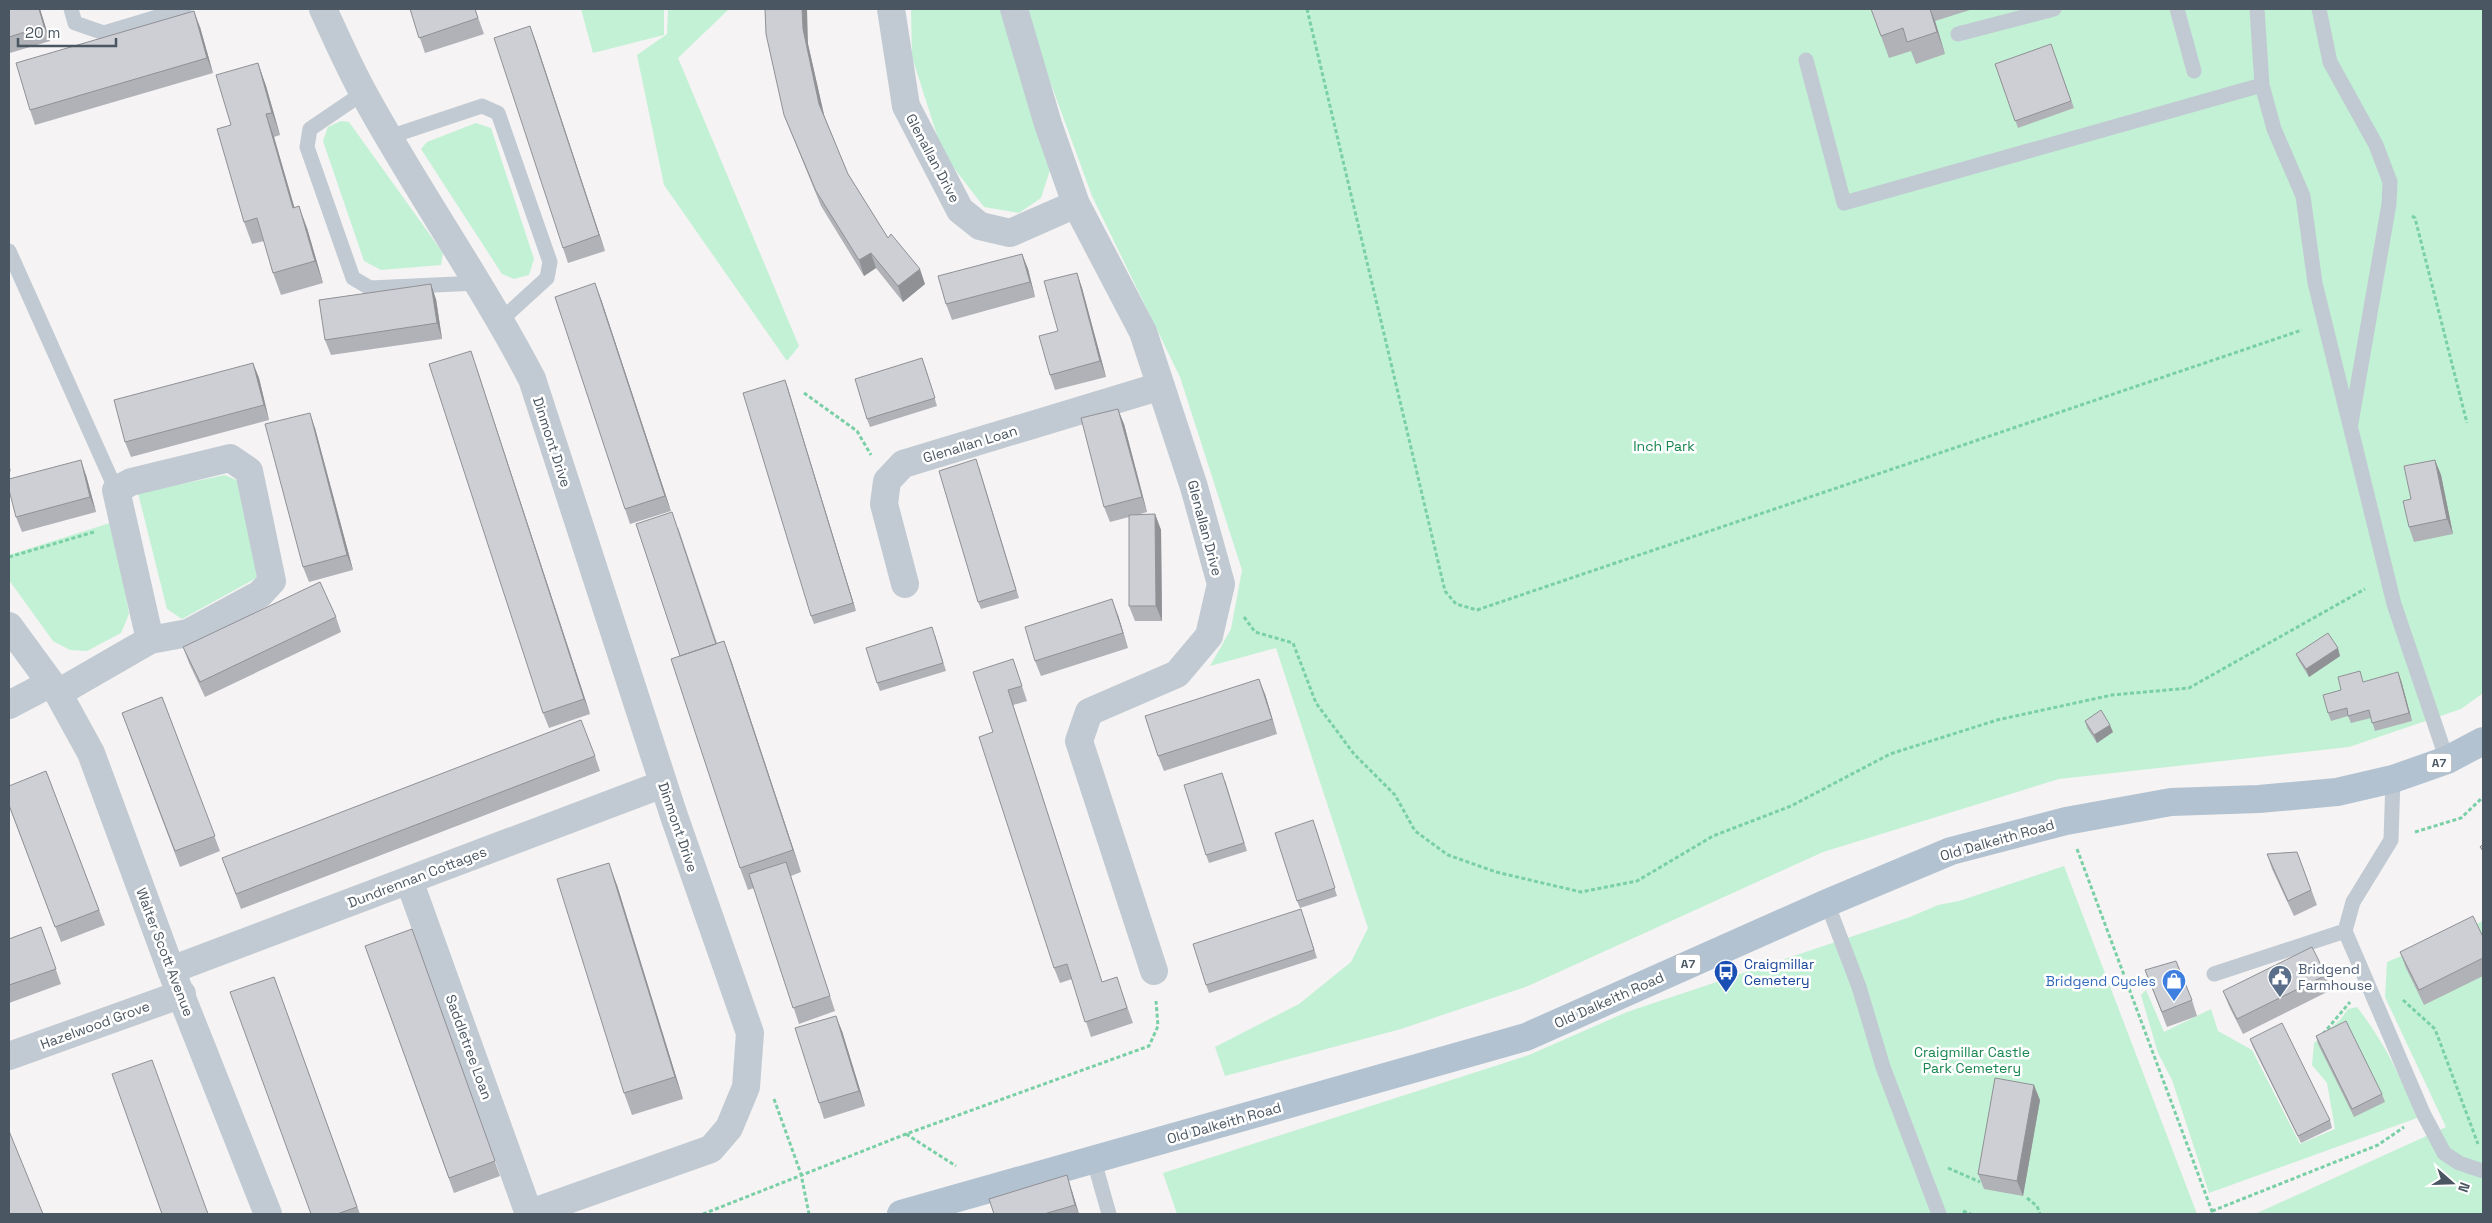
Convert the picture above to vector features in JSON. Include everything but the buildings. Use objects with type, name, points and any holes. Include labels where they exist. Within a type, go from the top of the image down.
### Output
[{"type":"main road","name":"Old Dalkeith Road","points":[[902,1214],[1526,1037],[1827,903],[1951,851],[2066,820],[2171,802],[2259,799],[2337,792],[2392,779],[2447,760],[2483,740]]},
{"type":"street","name":"Dinmont Drive","points":[[323,9],[363,93],[501,320],[532,379],[664,784],[750,1033],[746,1087],[729,1128],[712,1150],[529,1214]]},
{"type":"street","name":"Glenallan Drive","points":[[891,9],[906,106],[960,210],[980,226],[1010,233],[1076,204]]},
{"type":"street","name":"Glenallan Drive","points":[[1014,9],[1048,124],[1076,204],[1143,332],[1194,487],[1221,584],[1209,636],[1178,674],[1089,712],[1079,741],[1154,971]]},
{"type":"street","name":"Glenallan Loan","points":[[887,481],[903,464],[1162,386]]},
{"type":"street","points":[[9,705],[54,688],[150,640],[188,633],[260,594],[272,581],[249,471],[230,458],[131,482],[116,490],[150,640]]},
{"type":"street","points":[[887,481],[884,504],[907,583]]},
{"type":"street","name":"Walter Scott Avenue","points":[[9,626],[54,688],[91,753],[176,982],[268,1214]]},
{"type":"street","name":"Dundrennan Cottages","points":[[176,982],[409,880],[664,784]]},
{"type":"street","name":"Saddletree Loan","points":[[409,880],[529,1214]]},
{"type":"street","name":"Hazelwood Grove","points":[[9,1056],[176,982]]},
{"type":"lane","points":[[71,9],[75,23],[104,33],[184,9]]},
{"type":"lane","points":[[1958,34],[2054,9]]},
{"type":"lane","points":[[2178,9],[2194,71]]},
{"type":"lane","points":[[2257,9],[2262,85],[2274,129],[2303,196],[2314,283],[2387,577],[2394,604],[2447,760]]},
{"type":"lane","points":[[2319,9],[2330,62],[2376,145],[2390,182],[2389,204],[2350,430]]},
{"type":"lane","points":[[1806,60],[1844,203],[2262,85]]},
{"type":"lane","points":[[363,93],[310,129],[307,147],[353,278],[370,288],[478,283]]},
{"type":"lane","points":[[389,137],[482,106],[498,113],[550,262],[547,278],[501,320]]},
{"type":"lane","points":[[9,251],[116,490]]},
{"type":"lane","points":[[2392,779],[2391,840],[2352,902],[2345,930],[2423,1114],[2444,1153],[2459,1163],[2483,1171]]},
{"type":"lane","points":[[1827,903],[1859,987],[1883,1067],[1939,1214]]},
{"type":"lane","points":[[2214,974],[2345,930]]},
{"type":"lane","points":[[1094,1161],[1110,1214]]},
{"type":"path","points":[[1307,9],[1445,591],[1456,604],[1477,610],[2324,323]]},
{"type":"path","points":[[2389,204],[2415,218],[2467,422]]},
{"type":"path","points":[[804,393],[858,431],[887,481]]},
{"type":"path","points":[[9,557],[123,523]]},
{"type":"path","points":[[1221,584],[1255,632],[1293,643],[1316,703],[1354,754],[1395,795],[1415,831],[1448,855],[1496,872],[1581,892],[1637,881],[1713,836],[1791,806],[1890,754],[2007,718],[2112,695],[2189,688],[2387,577]]},
{"type":"path","points":[[2391,840],[2462,818],[2483,797]]},
{"type":"path","points":[[2066,820],[2212,1213],[2378,1145],[2423,1114]]},
{"type":"path","points":[[703,1214],[906,1134],[1149,1046],[1158,1026],[1154,971]]},
{"type":"path","points":[[2320,1036],[2365,975],[2383,982],[2436,1029],[2478,1146]]},
{"type":"path","points":[[770,1089],[801,1174],[809,1214]]},
{"type":"path","points":[[906,1134],[990,1189]]},
{"type":"path","points":[[2026,1198],[2037,1206],[2040,1214]]},
{"type":"green space","points":[[581,9],[664,9],[664,35],[593,53]]},
{"type":"green space","points":[[668,9],[729,9],[678,58],[799,346],[787,361],[664,185],[637,55],[667,34]]},
{"type":"green space","points":[[911,9],[1003,9],[1050,170],[1041,198],[1019,213],[984,207],[943,154],[912,57]]},
{"type":"green space","name":"Inch Park","points":[[1028,9],[2483,9],[2483,693],[2461,709],[2349,747],[2059,779],[1823,852],[1528,986],[1401,1029],[1225,1076],[1215,1047],[1299,1004],[1351,962],[1368,928],[1276,648],[1210,666],[1231,629],[1242,570],[1180,377],[1092,196],[1032,32]]},
{"type":"green space","points":[[341,121],[349,122],[443,253],[441,265],[381,270],[364,261],[323,141],[328,127]]},
{"type":"green space","points":[[476,123],[491,128],[534,259],[529,275],[514,279],[502,274],[421,149],[427,142]]},
{"type":"green space","points":[[225,475],[241,482],[260,576],[182,619],[167,609],[138,493]]},
{"type":"green space","points":[[113,522],[129,614],[121,633],[87,651],[70,650],[53,641],[9,580],[9,555]]},
{"type":"green space","name":"Craigmillar Castle Park Cemetery","points":[[2064,866],[2197,1214],[1177,1214],[1163,1173],[1529,1055],[1627,1012],[1910,917],[1938,905],[1959,901]]},
{"type":"green space","points":[[2483,921],[2483,1214],[2255,1214],[2446,1127],[2385,997],[2387,962]]},
{"type":"green space","points":[[2146,990],[2164,1032],[2211,1009],[2218,1031],[2252,1050],[2300,1144],[2335,1129],[2327,1083],[2312,1065],[2314,1043],[2340,1020],[2348,1009],[2357,1007],[2392,1061],[2417,1118],[2209,1193],[2172,1080],[2158,1053],[2141,995]]},
{"type":"place","name":"Craigmillar Cemetery","points":[[1726,993]]},
{"type":"place","name":"Bridgend Farmhouse","points":[[2280,998]]},
{"type":"place","name":"Bridgend Cycles","points":[[2174,1002]]}]
